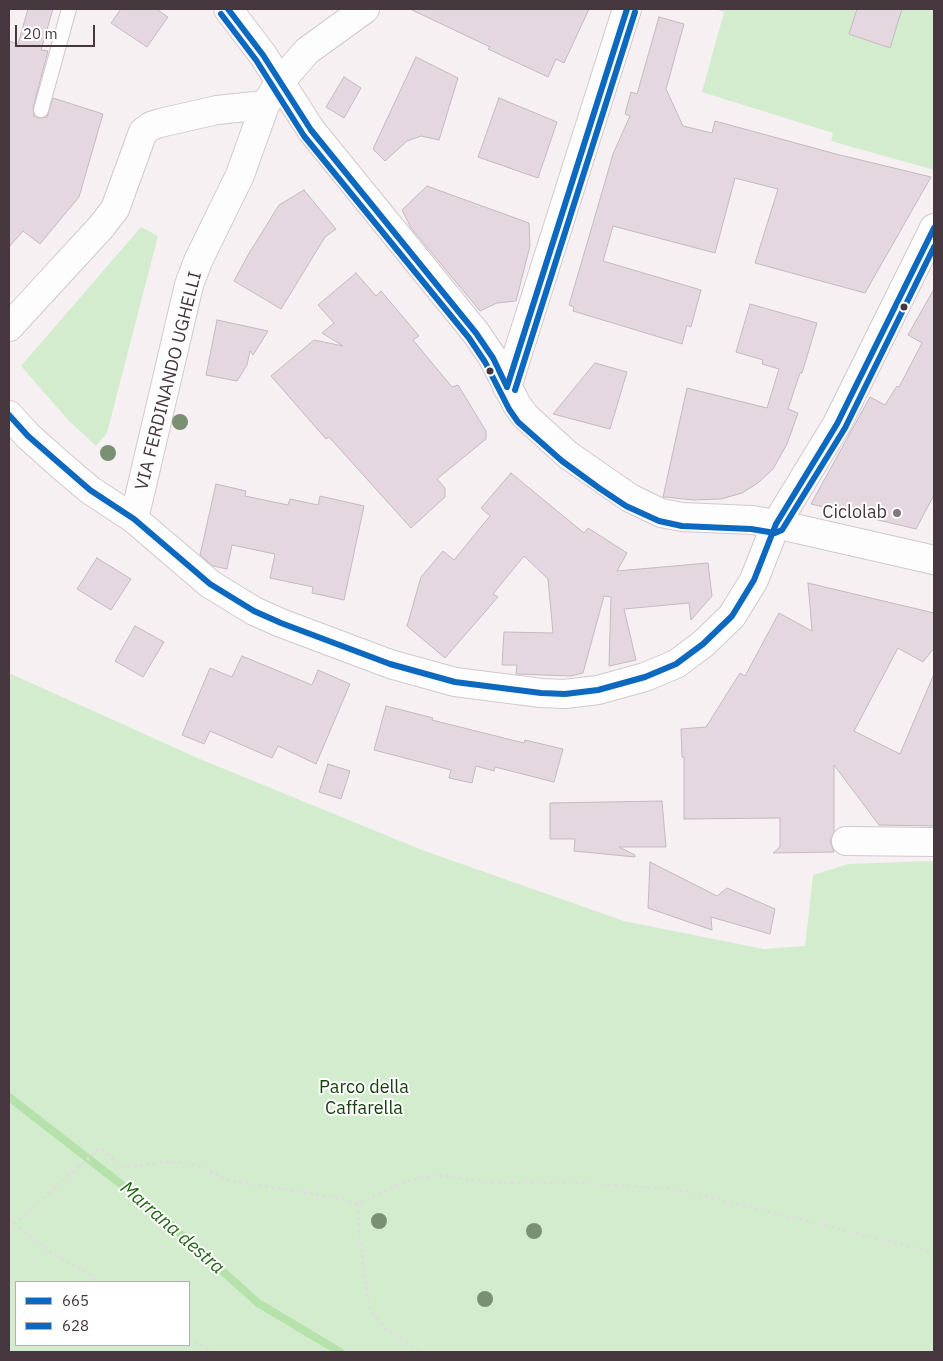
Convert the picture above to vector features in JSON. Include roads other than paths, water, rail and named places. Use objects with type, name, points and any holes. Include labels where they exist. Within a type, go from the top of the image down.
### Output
[{"type":"street","points":[[228,9],[264,55],[311,130],[476,333],[493,358],[507,387],[525,416],[551,441],[604,481],[650,508],[682,518],[752,520],[934,560]]},
{"type":"street","points":[[507,387],[628,9]]},
{"type":"street","name":"VIA FERDINANDO UGHELLI","points":[[134,519],[189,285],[198,261],[240,175],[265,105],[280,82],[307,51],[357,10]]},
{"type":"street","points":[[9,327],[95,234],[115,209],[142,132],[160,123],[217,110],[265,105]]},
{"type":"street","points":[[9,414],[28,436],[90,490],[134,519],[210,584],[254,611],[390,664],[441,678],[518,691],[565,694],[598,690],[645,677],[676,664],[703,644],[732,616],[754,580],[776,524],[837,424],[934,228]]},
{"type":"street","points":[[846,840],[934,842]]},
{"type":"lane","points":[[41,110],[69,9]]},
{"type":"waterway","name":"Marrana destra","points":[[9,1097],[153,1209],[258,1303],[340,1352]]},
{"type":"place","name":"Ciclolab","points":[[897,513]]},
{"type":"park label","name":"Parco della Caffarella","points":[[364,1098]]}]
